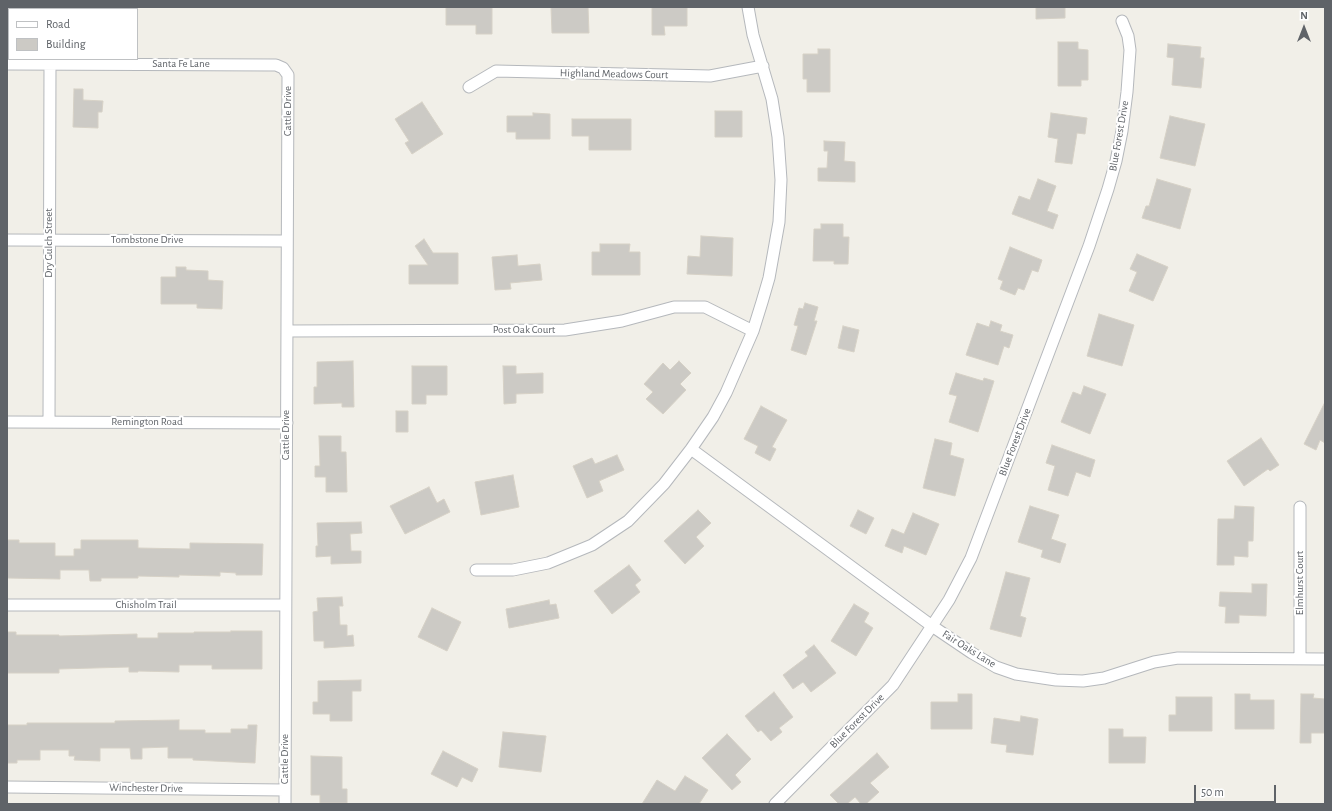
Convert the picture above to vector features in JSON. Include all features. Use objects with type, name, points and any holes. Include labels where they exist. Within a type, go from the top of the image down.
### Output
[{"type":"street","points":[[476,570],[513,570],[548,563],[592,545],[628,521],[664,484],[691,449],[713,417],[726,393],[753,331],[769,278],[777,237],[780,204],[781,173],[778,137],[772,99],[753,35],[748,7]]},
{"type":"street","name":"Blue Forest Drive","points":[[775,804],[893,685],[949,600],[971,558],[1089,246],[1108,189],[1120,139],[1127,92],[1130,50],[1128,36],[1122,21]]},
{"type":"street","name":"Santa Fe Lane","points":[[7,64],[276,65],[283,68]]},
{"type":"street","name":"Dry Gulch Street","points":[[49,422],[50,64]]},
{"type":"street","name":"Highland Meadows Court","points":[[469,87],[496,71],[710,76],[763,66]]},
{"type":"street","name":"Cattle Drive","points":[[283,68],[288,75],[285,804]]},
{"type":"street","name":"Tombstone Drive","points":[[7,240],[287,241]]},
{"type":"street","name":"Post Oak Court","points":[[287,331],[565,330],[622,321],[674,307],[705,307],[753,331]]},
{"type":"street","name":"Remington Road","points":[[7,422],[286,423]]},
{"type":"street","name":"Fair Oaks Lane","points":[[691,449],[783,515],[932,626],[996,667],[1016,674],[1056,680],[1083,681],[1104,678],[1154,662],[1178,658],[1325,659]]},
{"type":"street","name":"Elmhurst Court","points":[[1300,507],[1300,659]]},
{"type":"street","name":"Chisholm Trail","points":[[7,605],[286,605]]},
{"type":"street","name":"Winchester Drive","points":[[7,787],[285,790]]},
{"type":"building","points":[[446,7],[492,7],[492,34],[476,34],[476,25],[446,25]]},
{"type":"building","points":[[551,7],[588,7],[589,33],[552,33]]},
{"type":"building","points":[[652,7],[687,7],[687,26],[664,26],[665,35],[652,35]]},
{"type":"building","points":[[1036,7],[1065,7],[1065,18],[1036,19]]},
{"type":"building","points":[[1058,42],[1078,42],[1078,49],[1088,50],[1088,80],[1081,80],[1081,86],[1058,86]]},
{"type":"building","points":[[1168,44],[1201,47],[1200,58],[1204,58],[1201,88],[1172,85],[1174,58],[1167,57]]},
{"type":"building","points":[[818,49],[830,49],[830,92],[807,92],[807,79],[803,79],[803,54],[818,54]]},
{"type":"building","points":[[74,89],[83,89],[83,100],[103,101],[102,112],[98,112],[98,128],[73,127]]},
{"type":"building","points":[[422,102],[443,134],[412,154],[405,143],[409,141],[395,119]]},
{"type":"building","points":[[715,111],[742,111],[742,137],[715,137]]},
{"type":"building","points":[[533,113],[550,114],[550,139],[516,139],[516,132],[507,132],[507,116],[533,116]]},
{"type":"building","points":[[1051,113],[1087,118],[1085,134],[1077,133],[1072,164],[1055,162],[1058,139],[1048,137]]},
{"type":"building","points":[[1170,116],[1205,124],[1195,166],[1160,158]]},
{"type":"building","points":[[572,119],[631,119],[631,150],[589,150],[589,136],[572,136]]},
{"type":"building","points":[[824,141],[845,142],[844,161],[855,162],[855,182],[818,181],[818,168],[827,168],[828,151],[824,151]]},
{"type":"building","points":[[1038,179],[1056,186],[1047,211],[1058,215],[1053,229],[1012,214],[1019,196],[1030,200]]},
{"type":"building","points":[[1157,179],[1191,189],[1180,229],[1142,218],[1146,206],[1149,206]]},
{"type":"building","points":[[821,224],[843,224],[843,237],[849,237],[848,264],[834,264],[834,261],[813,261],[814,229],[821,229]]},
{"type":"building","points":[[701,236],[733,238],[732,276],[687,274],[688,256],[700,257]]},
{"type":"building","points":[[424,239],[433,253],[458,253],[458,284],[409,284],[409,265],[428,265],[415,246]]},
{"type":"building","points":[[600,244],[630,244],[629,252],[640,252],[640,275],[592,275],[592,252],[600,252]]},
{"type":"building","points":[[1010,247],[1042,260],[1038,272],[1032,270],[1024,290],[1018,288],[1015,295],[1000,289],[1003,281],[998,279]]},
{"type":"building","points":[[1137,254],[1168,267],[1153,301],[1129,291],[1137,272],[1130,269]]},
{"type":"building","points":[[517,255],[518,266],[540,264],[542,280],[510,283],[511,289],[495,290],[492,257]]},
{"type":"building","points":[[176,267],[186,267],[186,270],[208,271],[208,280],[223,281],[222,309],[197,308],[197,304],[161,304],[161,277],[176,277]]},
{"type":"building","points":[[805,303],[818,307],[814,321],[817,321],[806,355],[791,350],[798,326],[794,325],[799,308],[803,309]]},
{"type":"building","points":[[1099,314],[1134,325],[1122,366],[1087,356]]},
{"type":"building","points":[[991,321],[1002,325],[1000,331],[1013,335],[1009,348],[1004,346],[998,365],[966,355],[977,323],[989,327]]},
{"type":"building","points":[[843,326],[859,330],[854,352],[838,348]]},
{"type":"building","points":[[353,361],[354,407],[342,407],[342,403],[314,404],[314,387],[317,387],[317,362]]},
{"type":"building","points":[[679,361],[691,373],[680,384],[686,390],[663,414],[646,399],[653,392],[644,384],[663,363],[670,370]]},
{"type":"building","points":[[412,366],[447,366],[447,395],[426,395],[426,404],[412,404]]},
{"type":"building","points":[[503,366],[516,366],[516,374],[543,373],[543,393],[516,394],[516,403],[504,404]]},
{"type":"building","points":[[956,373],[983,381],[984,378],[994,381],[978,432],[949,422],[957,396],[949,394]]},
{"type":"building","points":[[1084,386],[1106,394],[1090,434],[1061,422],[1073,392],[1081,395]]},
{"type":"building","points":[[1325,402],[1325,443],[1320,440],[1316,450],[1304,444]]},
{"type":"building","points":[[761,406],[787,420],[772,447],[776,449],[770,461],[755,453],[758,446],[744,439]]},
{"type":"building","points":[[396,411],[408,411],[408,432],[396,432]]},
{"type":"building","points":[[319,436],[341,436],[341,452],[346,452],[347,492],[326,492],[326,477],[315,477],[315,466],[320,466]]},
{"type":"building","points":[[1261,438],[1279,465],[1270,471],[1268,469],[1244,486],[1227,461]]},
{"type":"building","points":[[935,439],[952,443],[950,455],[964,459],[955,496],[923,488]]},
{"type":"building","points":[[1052,445],[1095,460],[1090,477],[1076,472],[1068,496],[1048,490],[1055,466],[1046,463]]},
{"type":"building","points":[[617,455],[624,470],[599,481],[603,491],[587,498],[573,466],[592,458],[595,464]]},
{"type":"building","points":[[513,475],[519,507],[481,515],[475,482]]},
{"type":"building","points":[[429,487],[437,503],[444,499],[450,512],[405,534],[390,506]]},
{"type":"building","points":[[1030,506],[1059,515],[1051,539],[1066,544],[1060,563],[1041,557],[1043,550],[1018,542]]},
{"type":"building","points":[[1235,506],[1254,507],[1253,541],[1248,541],[1248,557],[1234,556],[1234,565],[1217,565],[1218,519],[1234,519]]},
{"type":"building","points":[[698,510],[711,523],[696,537],[704,546],[685,564],[664,541]]},
{"type":"building","points":[[858,510],[874,518],[866,534],[850,526]]},
{"type":"building","points":[[913,513],[939,524],[926,555],[904,546],[902,553],[885,546],[892,529],[904,534]]},
{"type":"building","points":[[361,522],[362,533],[350,534],[351,551],[361,551],[361,563],[331,564],[331,556],[316,557],[316,546],[318,546],[317,523]]},
{"type":"building","points":[[7,540],[19,540],[19,543],[55,543],[55,556],[74,556],[74,549],[81,549],[81,540],[138,540],[138,548],[190,549],[190,543],[263,544],[262,575],[236,575],[236,573],[220,572],[220,576],[138,576],[138,578],[101,578],[101,581],[90,581],[89,570],[60,570],[60,579],[7,578]]},
{"type":"building","points":[[629,565],[641,580],[635,585],[640,592],[612,614],[594,591]]},
{"type":"building","points":[[1006,572],[1030,578],[1020,616],[1026,618],[1021,637],[990,629]]},
{"type":"building","points":[[1252,584],[1267,584],[1266,616],[1239,615],[1239,623],[1225,623],[1226,607],[1219,606],[1220,592],[1252,593]]},
{"type":"building","points":[[342,597],[343,606],[339,606],[340,625],[347,625],[347,636],[353,635],[354,646],[324,648],[324,641],[314,641],[313,612],[318,611],[317,598]]},
{"type":"building","points":[[549,600],[550,605],[556,604],[559,618],[509,628],[506,609]]},
{"type":"building","points":[[854,604],[869,613],[864,622],[873,628],[856,656],[831,641]]},
{"type":"building","points":[[432,608],[461,622],[447,651],[418,637]]},
{"type":"building","points":[[262,631],[262,669],[212,669],[212,665],[179,665],[179,672],[129,672],[129,667],[59,669],[59,673],[7,673],[7,632],[16,632],[16,635],[59,636],[137,634],[137,638],[158,638],[158,633]]},
{"type":"building","points":[[814,645],[836,673],[811,692],[803,682],[793,689],[783,675],[808,656],[805,652]]},
{"type":"building","points":[[361,680],[361,691],[352,691],[352,721],[330,721],[330,714],[313,714],[313,702],[318,702],[318,681]]},
{"type":"building","points":[[774,692],[793,717],[779,728],[782,732],[771,741],[761,730],[758,732],[745,716]]},
{"type":"building","points":[[958,694],[972,694],[972,729],[931,729],[931,702],[958,702]]},
{"type":"building","points":[[1235,694],[1250,694],[1250,700],[1274,700],[1274,729],[1235,729]]},
{"type":"building","points":[[1301,694],[1314,694],[1313,698],[1325,699],[1325,733],[1311,733],[1311,743],[1300,743]]},
{"type":"building","points":[[1176,697],[1212,697],[1212,731],[1169,731],[1169,715],[1176,715]]},
{"type":"building","points":[[1021,716],[1038,719],[1033,755],[1006,752],[1007,745],[991,743],[994,718],[1020,722]]},
{"type":"building","points":[[179,720],[179,730],[205,730],[205,733],[231,733],[231,729],[248,729],[248,725],[257,725],[255,763],[193,760],[193,758],[168,758],[168,747],[142,748],[142,759],[131,759],[130,748],[100,748],[100,761],[74,760],[75,756],[69,756],[69,750],[40,750],[40,760],[17,760],[17,763],[7,763],[7,725],[27,725],[27,723],[115,723],[115,721]]},
{"type":"building","points":[[1109,729],[1123,729],[1123,737],[1146,737],[1145,763],[1109,763]]},
{"type":"building","points":[[503,732],[546,736],[541,772],[499,767]]},
{"type":"building","points":[[727,734],[751,759],[735,775],[741,782],[732,790],[702,758]]},
{"type":"building","points":[[443,751],[478,769],[472,782],[462,777],[457,787],[431,774]]},
{"type":"building","points":[[877,753],[889,767],[870,783],[879,792],[866,804],[861,804],[855,797],[847,804],[839,804],[830,795]]},
{"type":"building","points":[[311,756],[342,757],[342,789],[347,789],[347,803],[320,803],[320,795],[311,795]]},
{"type":"building","points":[[685,776],[708,790],[699,804],[642,804],[657,780],[675,791]]}]
